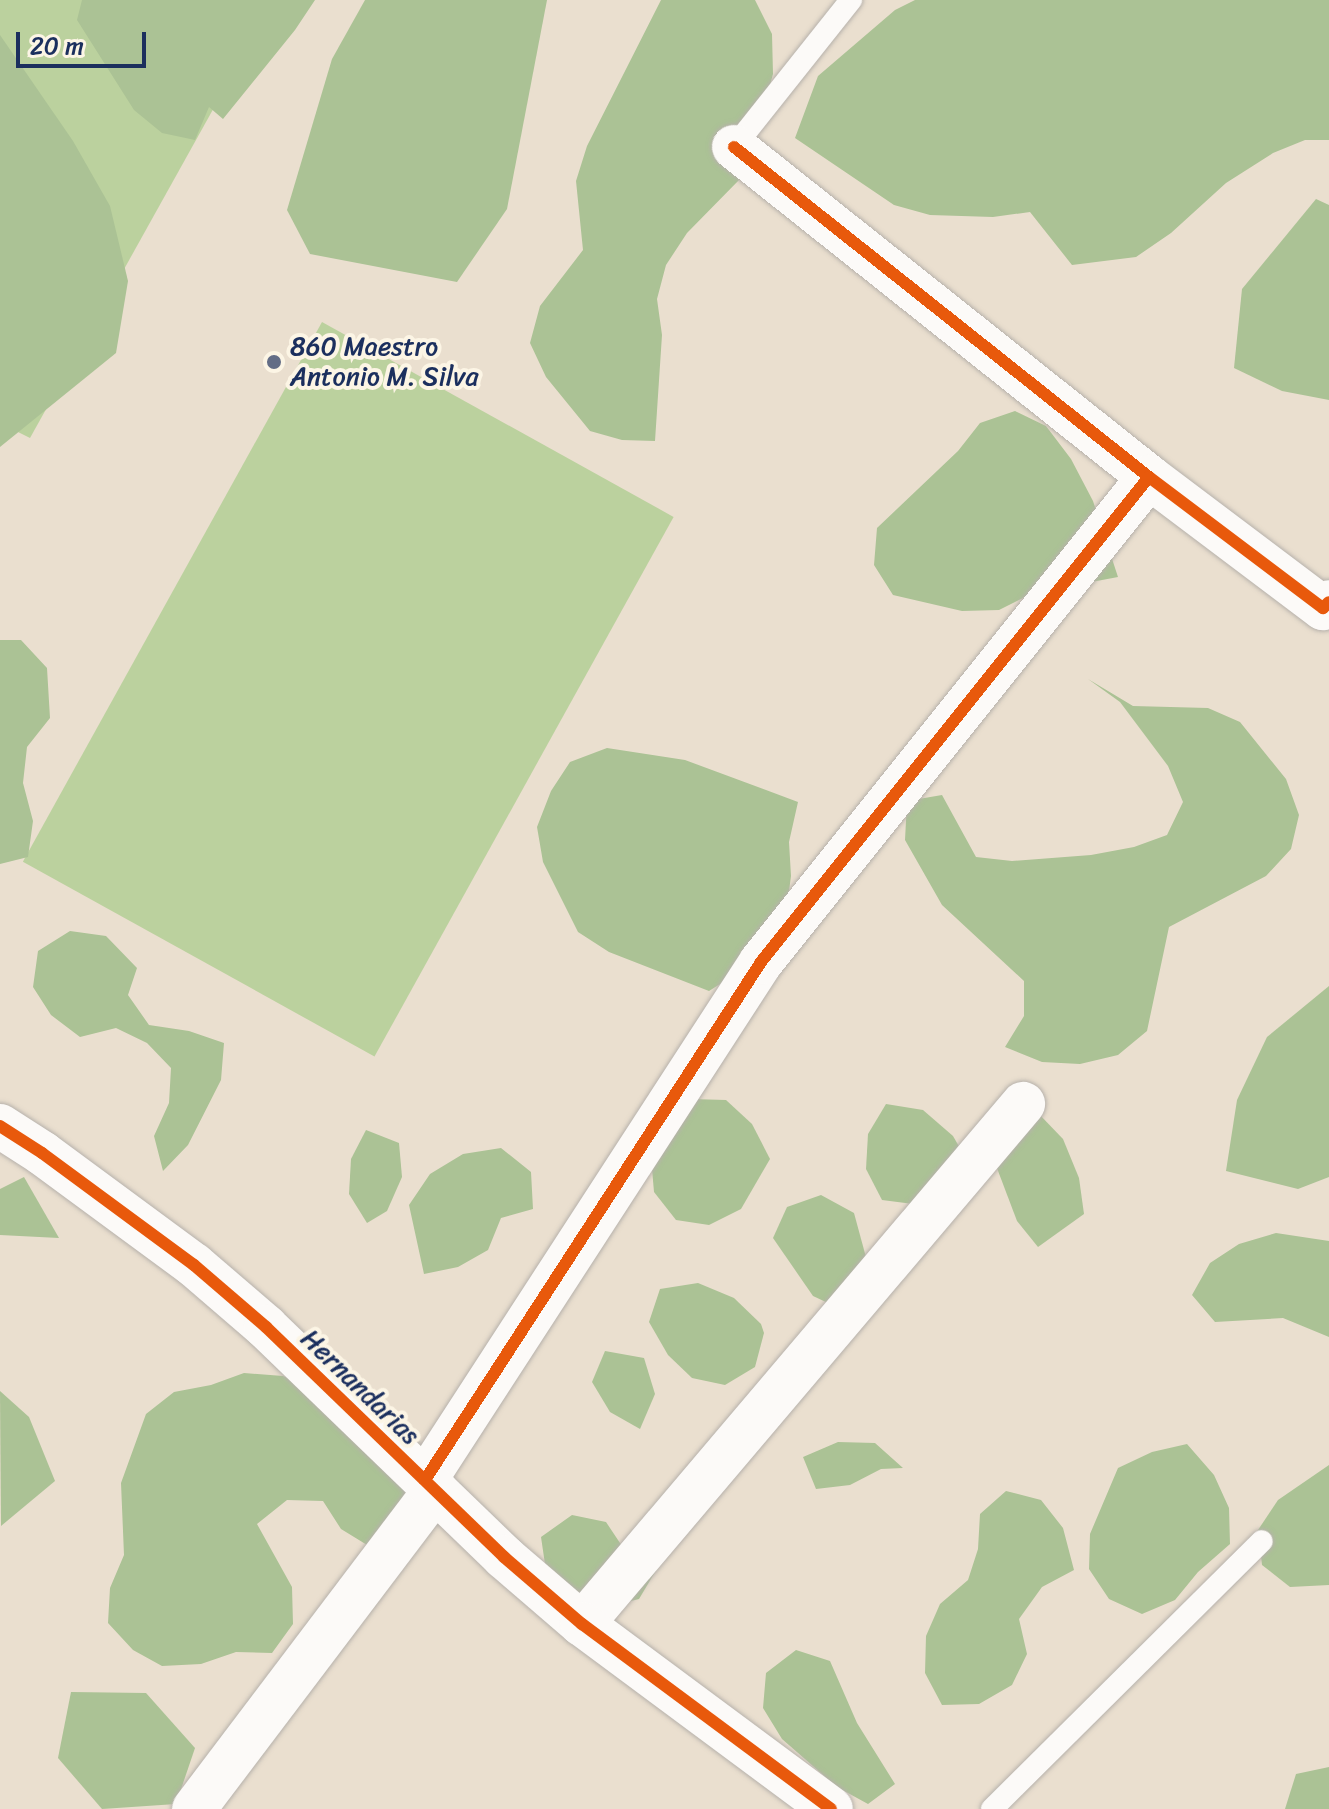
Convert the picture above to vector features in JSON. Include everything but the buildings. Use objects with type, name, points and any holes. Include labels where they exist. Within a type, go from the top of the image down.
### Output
[{"type":"street","points":[[734,147],[1149,477],[1323,608],[1329,602]]},
{"type":"street","points":[[194,1809],[430,1485],[761,962],[1149,477]]},
{"type":"street","points":[[582,1624],[1023,1104]]},
{"type":"street","name":"Hernandarias","points":[[0,1126],[66,1170],[194,1265],[266,1327],[504,1557],[582,1624],[831,1809]]},
{"type":"lane","points":[[734,147],[851,0]]},
{"type":"lane","points":[[992,1809],[1262,1541]]},
{"type":"green space","points":[[0,0],[274,0],[30,438],[0,423]]},
{"type":"green space","points":[[82,0],[315,0],[295,30],[223,119],[209,107],[195,140],[162,133],[134,110],[77,20]]},
{"type":"green space","points":[[365,0],[547,0],[507,209],[457,282],[310,254],[287,210],[332,59]]},
{"type":"green space","points":[[661,0],[755,0],[772,34],[773,74],[753,147],[740,179],[687,233],[666,265],[657,299],[662,335],[655,441],[622,440],[590,431],[546,377],[530,343],[540,306],[583,250],[576,181],[587,146]]},
{"type":"green space","points":[[915,0],[1329,0],[1329,140],[1305,140],[1273,153],[1226,183],[1171,233],[1136,257],[1072,265],[1030,212],[993,217],[930,215],[894,205],[795,138],[818,76],[895,10]]},
{"type":"green space","points":[[0,35],[73,141],[110,206],[128,281],[116,353],[0,447]]},
{"type":"green space","points":[[1316,199],[1329,205],[1329,400],[1282,391],[1234,368],[1242,289]]},
{"type":"green space","points":[[322,322],[674,517],[374,1057],[23,862]]},
{"type":"green space","points":[[1015,411],[1046,426],[1071,459],[1093,501],[1118,577],[1033,593],[999,610],[962,611],[893,595],[874,565],[877,528],[958,451],[980,423]]},
{"type":"green space","points":[[0,640],[21,640],[47,668],[50,718],[27,747],[23,783],[33,821],[28,857],[0,864]]},
{"type":"green space","points":[[1088,679],[1133,706],[1208,708],[1240,722],[1286,779],[1299,815],[1291,849],[1266,876],[1169,927],[1147,1031],[1118,1055],[1080,1064],[1042,1062],[1005,1047],[1024,1016],[1024,981],[942,905],[905,840],[907,801],[942,795],[976,857],[1012,861],[1091,855],[1134,847],[1167,835],[1183,802],[1168,766],[1120,702]]},
{"type":"green space","points":[[607,748],[685,760],[798,802],[789,842],[791,876],[786,914],[739,972],[709,991],[609,952],[578,932],[543,862],[537,827],[551,791],[570,762]]},
{"type":"green space","points":[[70,931],[106,936],[137,968],[128,995],[149,1025],[189,1031],[224,1043],[221,1080],[188,1145],[163,1171],[154,1136],[169,1103],[171,1068],[147,1043],[116,1028],[80,1037],[51,1015],[33,987],[38,951]]},
{"type":"green space","points":[[1329,986],[1329,1177],[1298,1189],[1226,1171],[1237,1100],[1267,1037]]},
{"type":"green space","points":[[691,1099],[726,1100],[752,1124],[770,1159],[741,1209],[709,1225],[676,1220],[654,1192],[651,1157]]},
{"type":"green space","points":[[886,1104],[923,1110],[953,1136],[972,1169],[921,1205],[882,1200],[866,1169],[868,1134]]},
{"type":"green space","points":[[1038,1113],[1063,1139],[1079,1178],[1084,1214],[1038,1247],[1017,1221],[992,1155]]},
{"type":"green space","points":[[366,1130],[399,1143],[402,1177],[387,1211],[367,1223],[349,1194],[351,1159]]},
{"type":"green space","points":[[501,1148],[531,1172],[533,1209],[501,1218],[488,1250],[458,1267],[424,1274],[409,1205],[430,1174],[463,1154]]},
{"type":"green space","points":[[24,1177],[59,1238],[0,1235],[0,1189]]},
{"type":"green space","points":[[821,1195],[854,1213],[873,1283],[843,1310],[813,1296],[773,1238],[787,1207]]},
{"type":"green space","points":[[1276,1233],[1329,1241],[1329,1337],[1283,1318],[1215,1322],[1192,1295],[1210,1263],[1239,1244]]},
{"type":"green space","points":[[698,1283],[734,1298],[761,1324],[764,1333],[755,1367],[725,1385],[692,1378],[668,1355],[649,1322],[660,1289]]},
{"type":"green space","points":[[605,1351],[644,1358],[655,1394],[640,1429],[610,1412],[592,1382]]},
{"type":"green space","points":[[244,1373],[283,1376],[319,1391],[386,1455],[427,1519],[372,1548],[341,1529],[323,1501],[287,1500],[257,1524],[292,1587],[293,1624],[272,1653],[236,1652],[201,1664],[162,1666],[133,1650],[108,1623],[110,1588],[124,1555],[121,1483],[146,1414],[174,1392],[211,1385]]},
{"type":"green space","points":[[0,1391],[29,1417],[55,1481],[1,1526]]},
{"type":"green space","points":[[838,1442],[875,1443],[903,1468],[881,1469],[850,1485],[816,1489],[803,1457]]},
{"type":"green space","points":[[1187,1444],[1214,1475],[1229,1508],[1230,1544],[1198,1572],[1175,1600],[1142,1614],[1109,1599],[1089,1569],[1090,1534],[1118,1468],[1152,1452]]},
{"type":"green space","points":[[1329,1465],[1329,1585],[1290,1587],[1262,1565],[1258,1530],[1278,1500]]},
{"type":"green space","points":[[1006,1491],[1041,1500],[1063,1528],[1074,1570],[1042,1587],[1019,1619],[1027,1654],[1012,1685],[979,1704],[942,1705],[925,1673],[926,1636],[940,1604],[968,1580],[978,1549],[980,1514]]},
{"type":"green space","points":[[572,1515],[606,1522],[628,1555],[658,1567],[639,1599],[602,1608],[569,1597],[546,1571],[541,1537]]},
{"type":"green space","points":[[796,1650],[830,1661],[857,1723],[895,1784],[868,1804],[837,1787],[782,1739],[763,1708],[766,1673]]},
{"type":"green space","points":[[71,1692],[146,1693],[195,1748],[176,1804],[102,1809],[58,1758]]},
{"type":"green space","points":[[1329,1767],[1329,1809],[1285,1809],[1296,1774]]},
{"type":"cycle path","points":[[734,147],[1149,477],[1323,608],[1329,602]]},
{"type":"cycle path","points":[[425,1480],[761,962],[1149,477]]},
{"type":"cycle path","points":[[0,1126],[42,1153],[194,1265],[266,1327],[504,1557],[582,1624],[831,1809]]},
{"type":"place","name":"860 Maestro Antonio M. Silva","points":[[274,362]]}]
